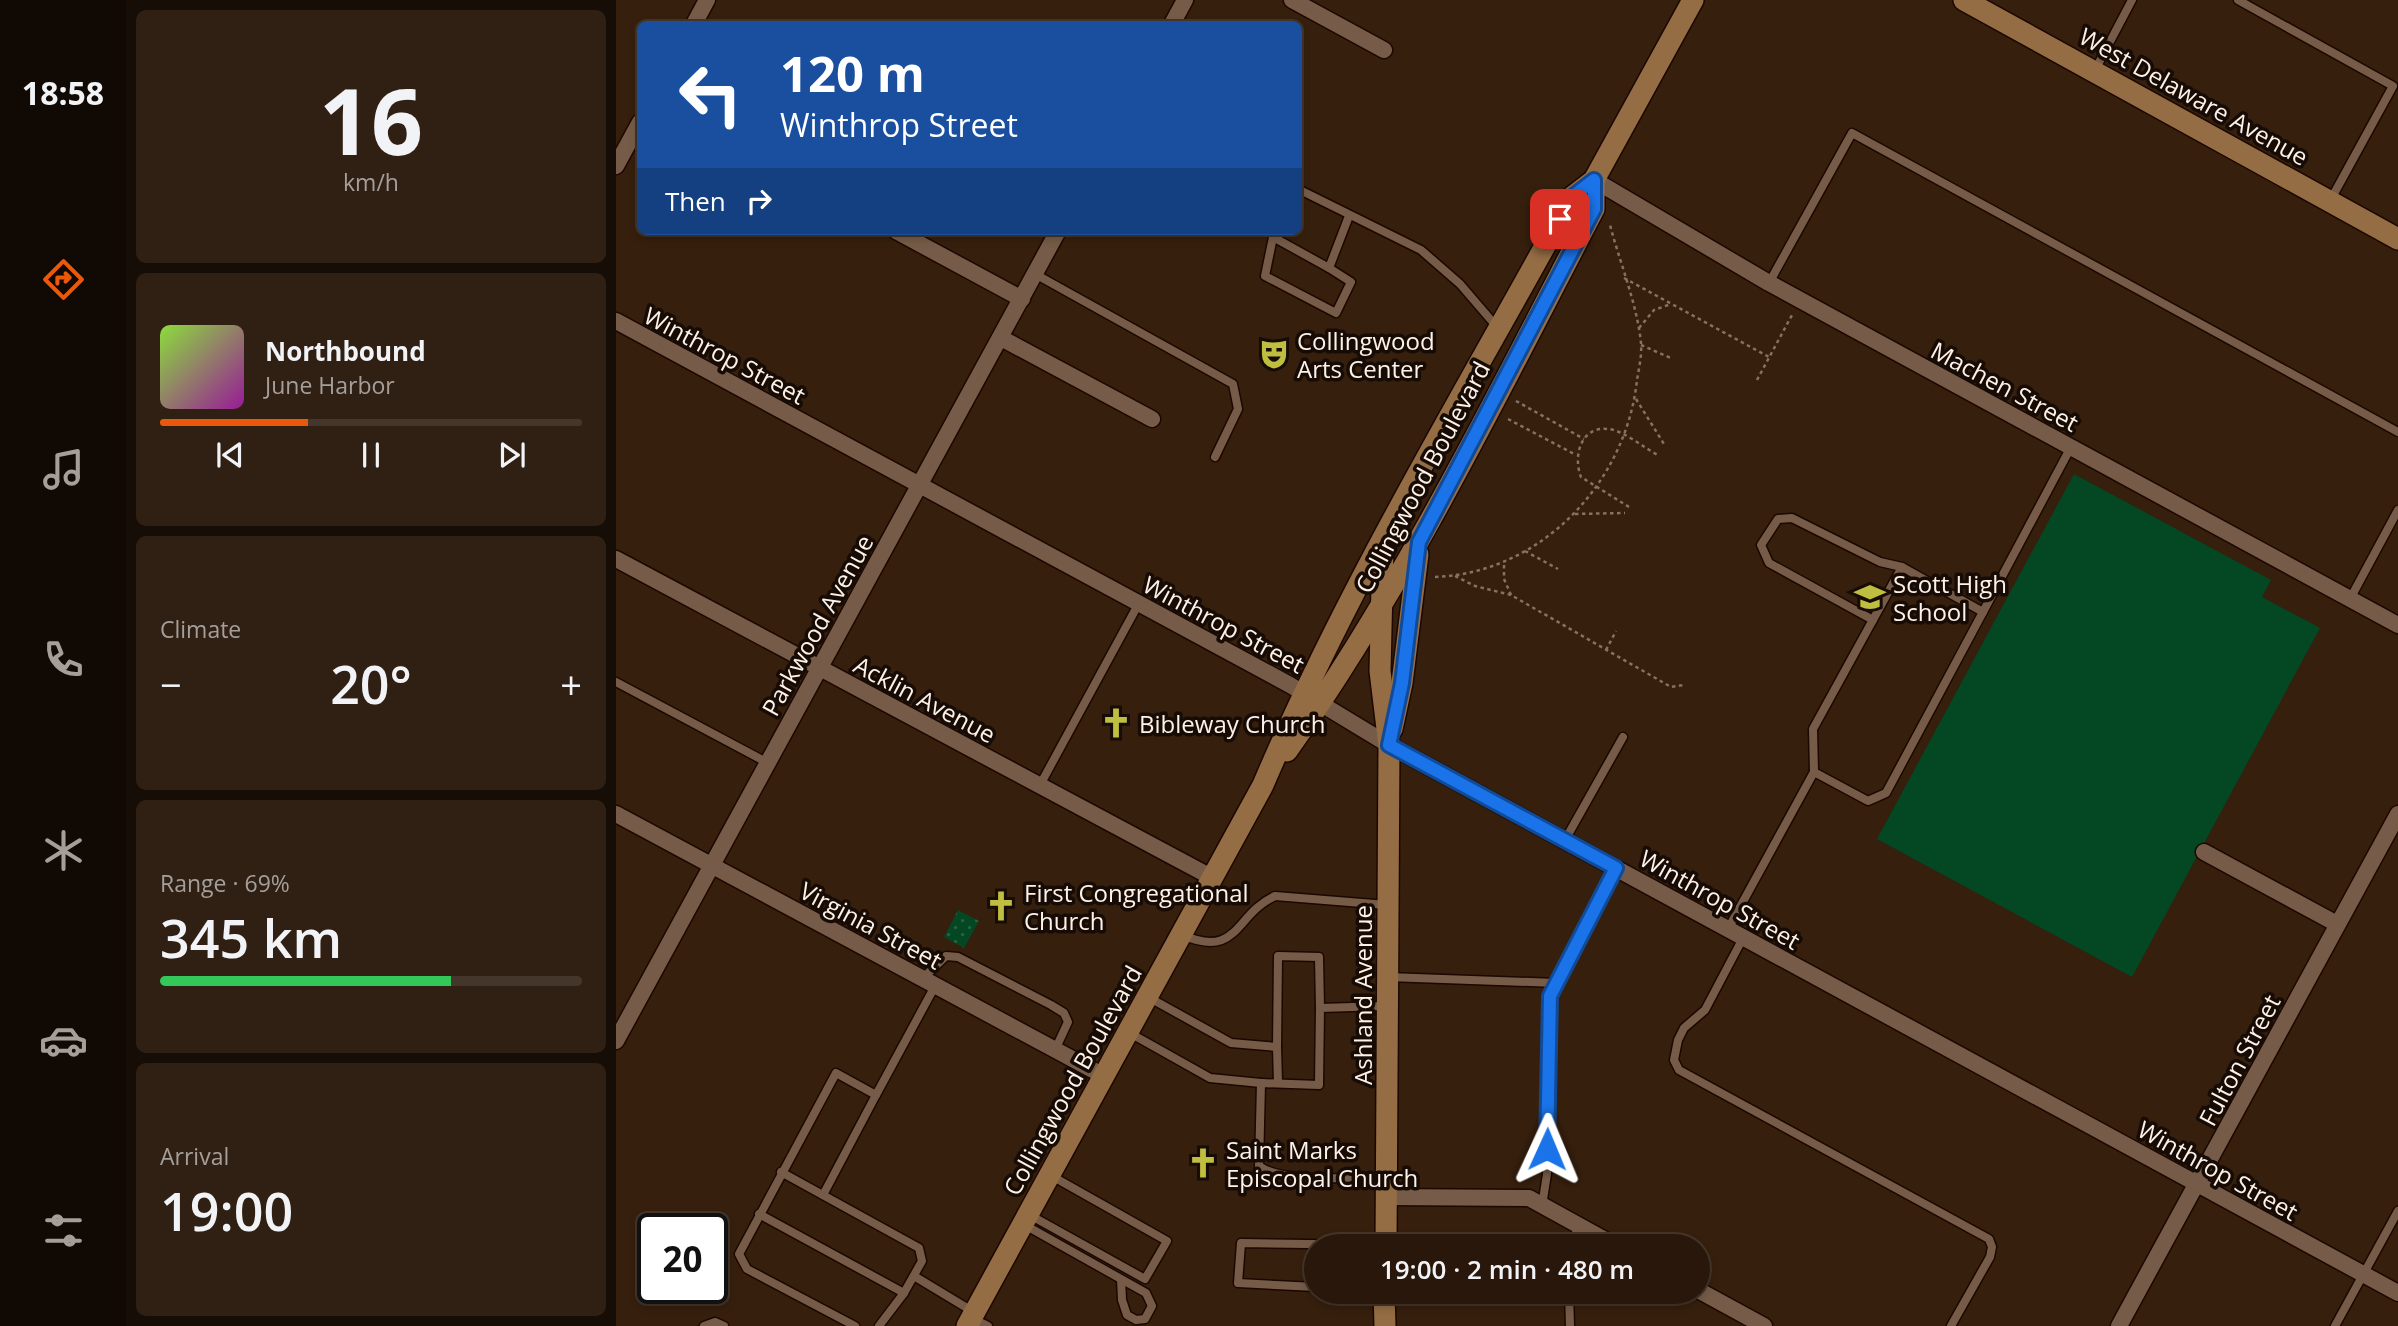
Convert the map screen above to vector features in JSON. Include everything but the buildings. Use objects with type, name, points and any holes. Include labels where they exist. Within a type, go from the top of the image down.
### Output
[{"type":"main road","name":"Collingwood Boulevard","points":[[976,1320],[1026,1219],[1263,785],[1303,692],[1384,536],[1572,197],[1594,180],[1693,0]]},
{"type":"main road","name":"West Delaware Avenue","points":[[1966,0],[2398,239]]},
{"type":"main road","name":"Collingwood Boulevard","points":[[1263,785],[1321,704],[1419,542],[1594,209],[1594,180]]},
{"type":"main road","points":[[1499,330],[1518,354]]},
{"type":"main road","name":"Ashland Avenue","points":[[1384,536],[1379,611],[1380,671],[1389,745],[1386,1234]]},
{"type":"main road","name":"Ashland Avenue","points":[[1389,745],[1402,683],[1419,542]]},
{"type":"main road","points":[[1384,1304],[1385,1326]]},
{"type":"street","points":[[696,21],[707,0]]},
{"type":"street","points":[[1174,21],[1185,0]]},
{"type":"street","points":[[1292,0],[1384,50]]},
{"type":"street","points":[[616,166],[637,128]]},
{"type":"street","name":"Machen Street","points":[[1594,180],[1769,283],[2398,625]]},
{"type":"street","points":[[903,235],[1022,299]]},
{"type":"street","name":"Parkwood Avenue","points":[[616,1041],[1056,235]]},
{"type":"street","name":"Winthrop Street","points":[[616,321],[1303,692],[1389,745],[2398,1293]]},
{"type":"street","points":[[1001,338],[1152,419]]},
{"type":"street","name":"Acklin Avenue","points":[[616,559],[1213,878]]},
{"type":"street","name":"Virginia Street","points":[[616,814],[1104,1076]]},
{"type":"street","name":"Fulton Street","points":[[2119,1326],[2398,814]]},
{"type":"street","points":[[2204,852],[2337,924]]},
{"type":"street","points":[[1387,1187],[1529,1198],[1594,1234]]},
{"type":"street","points":[[1710,1297],[1763,1326]]},
{"type":"lane","points":[[2094,72],[2132,0]]},
{"type":"lane","points":[[2238,0],[2393,86],[2330,201]]},
{"type":"lane","points":[[1769,283],[1852,133],[2398,432]]},
{"type":"lane","points":[[1302,191],[1420,250],[1460,284],[1499,330]]},
{"type":"lane","points":[[1329,268],[1349,216]]},
{"type":"lane","points":[[1275,235],[1265,276],[1336,313],[1351,282],[1277,235]]},
{"type":"lane","points":[[1035,274],[1233,384],[1238,409],[1215,457]]},
{"type":"lane","points":[[1814,772],[1868,801],[1886,793],[2071,447]]},
{"type":"lane","points":[[2350,599],[2398,510]]},
{"type":"lane","points":[[1872,620],[1769,563],[1761,545],[1778,519],[1792,518],[1880,562],[1902,567],[1983,612]]},
{"type":"lane","points":[[1728,929],[1814,772],[1813,729],[1902,567]]},
{"type":"lane","points":[[1040,786],[1139,603]]},
{"type":"lane","points":[[616,682],[768,763]]},
{"type":"lane","points":[[1565,840],[1623,737]]},
{"type":"lane","points":[[1542,1206],[1547,1174],[1550,996],[1616,868]]},
{"type":"lane","points":[[1182,935],[1202,944],[1227,939],[1262,902],[1275,896],[1388,905]]},
{"type":"lane","points":[[1743,938],[1705,1010],[1684,1028],[1678,1040],[1674,1060],[1679,1070],[1989,1238],[1992,1247],[1990,1257],[1951,1326]]},
{"type":"lane","points":[[823,1195],[876,1095],[929,982],[946,956],[958,957],[1051,1005],[1067,1018],[1067,1027],[1055,1050]]},
{"type":"lane","points":[[1128,1032],[1210,1078],[1261,1083],[1319,1085],[1319,957],[1278,956],[1278,1083]]},
{"type":"lane","points":[[1388,977],[1557,984]]},
{"type":"lane","points":[[1148,996],[1231,1044],[1277,1047]]},
{"type":"lane","points":[[1321,1008],[1388,1006]]},
{"type":"lane","points":[[855,1326],[747,1269],[739,1254],[758,1214],[836,1073],[876,1095]]},
{"type":"lane","points":[[1261,1083],[1259,1166],[1268,1172],[1287,1176],[1387,1187]]},
{"type":"lane","points":[[781,1172],[919,1248],[922,1261],[904,1293],[879,1326]]},
{"type":"lane","points":[[1026,1219],[1145,1279],[1167,1241],[1050,1175]]},
{"type":"lane","points":[[2335,1326],[2398,1211]]},
{"type":"lane","points":[[758,1214],[904,1293]]},
{"type":"lane","points":[[1026,1219],[1146,1293],[1152,1306],[1144,1319],[1136,1320],[1127,1315],[1122,1300],[1121,1279]]},
{"type":"lane","points":[[1575,1234],[1578,1225]]},
{"type":"lane","points":[[1304,1244],[1241,1243],[1238,1283],[1304,1286]]},
{"type":"lane","points":[[914,1276],[976,1320]]},
{"type":"lane","points":[[1569,1304],[1570,1326]]},
{"type":"lane","points":[[704,1326],[715,1322],[724,1326]]},
{"type":"path","points":[[1432,577],[1455,576],[1504,564],[1525,551],[1574,514],[1595,488],[1625,437],[1635,398],[1641,345],[1639,328],[1610,225]]},
{"type":"path","points":[[1624,278],[1769,357]]},
{"type":"path","points":[[1639,328],[1654,310],[1672,304]]},
{"type":"path","points":[[1757,380],[1792,315]]},
{"type":"path","points":[[1641,345],[1673,359]]},
{"type":"path","points":[[1635,398],[1664,444]]},
{"type":"path","points":[[1516,401],[1584,439]]},
{"type":"path","points":[[1508,418],[1576,455]]},
{"type":"path","points":[[1629,507],[1581,477],[1576,455],[1584,439],[1597,430],[1609,429],[1658,455]]},
{"type":"path","points":[[1574,514],[1625,513]]},
{"type":"path","points":[[1525,551],[1558,569]]},
{"type":"path","points":[[1504,564],[1504,579],[1511,596]]},
{"type":"path","points":[[1455,576],[1475,586],[1511,596],[1671,687],[1684,685]]},
{"type":"path","points":[[1606,650],[1616,631]]},
{"type":"green space","points":[[2074,474],[2271,580],[2262,597],[2320,628],[2132,977],[1877,839]]},
{"type":"green space","points":[[958,910],[979,921],[964,948],[944,937]]},
{"type":"place","name":"Collingwood Arts Center","points":[[1274,354]]},
{"type":"place","name":"Scott High School","points":[[1870,597]]},
{"type":"place","name":"Bibleway Church","points":[[1116,723]]},
{"type":"place","name":"First Congregational Church","points":[[1001,906]]},
{"type":"place","name":"Saint Marks Episcopal Church","points":[[1203,1163]]},
{"type":"route","points":[[1547,1149],[1550,996],[1616,868],[1389,745],[1402,683],[1410,597],[1419,542],[1594,209],[1594,180],[1572,197],[1560,219]]}]
